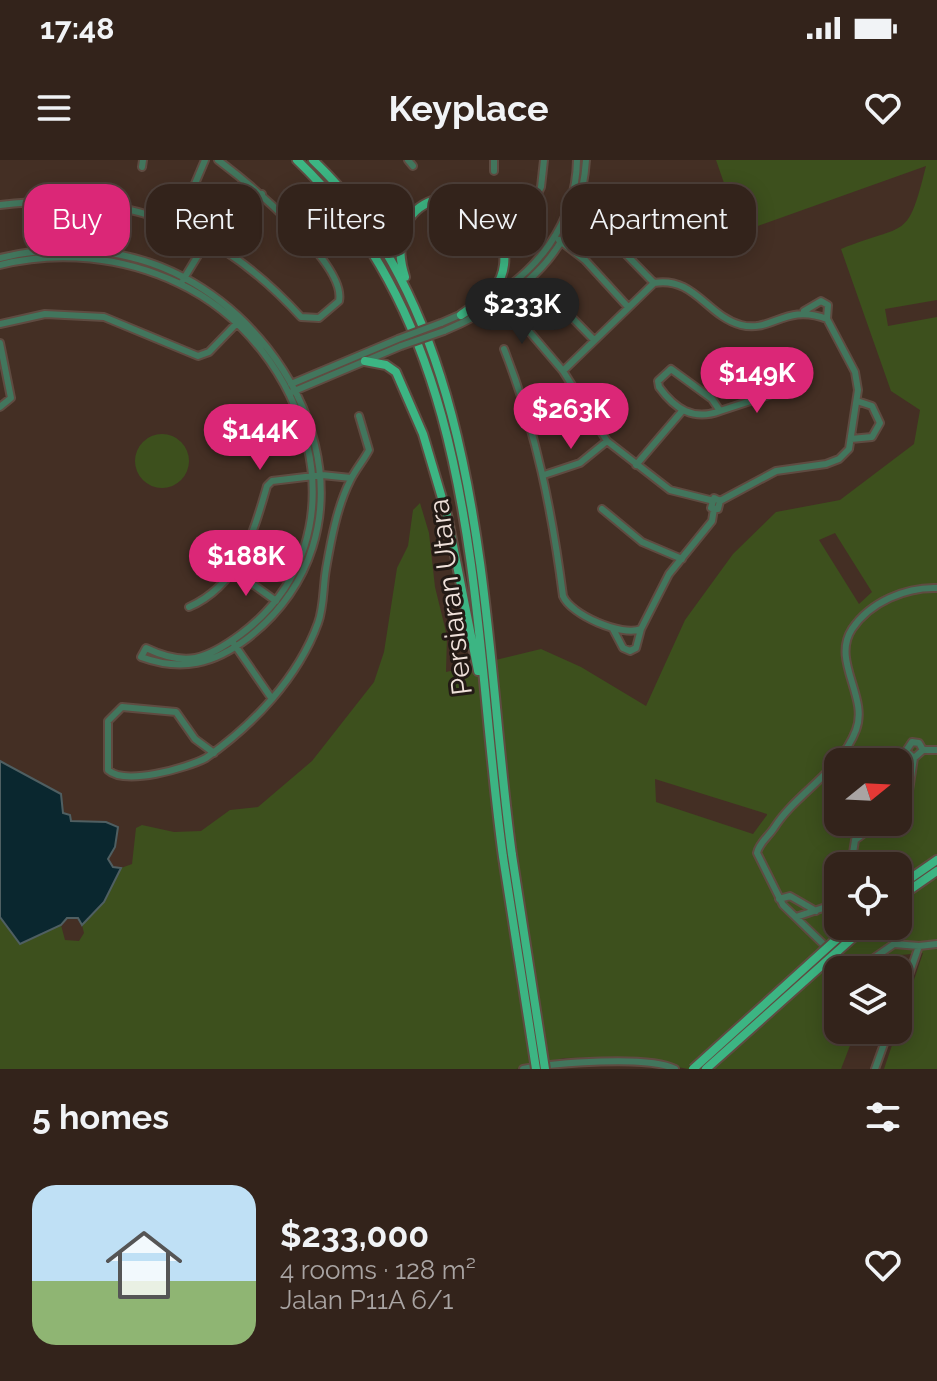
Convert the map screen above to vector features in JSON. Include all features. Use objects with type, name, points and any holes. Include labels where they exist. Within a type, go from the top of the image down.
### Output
[{"type":"main road","name":"Persiaran Utara","points":[[297,160],[325,187],[374,250],[408,316],[440,412],[461,493],[471,557],[483,691],[536,1069]]},
{"type":"main road","name":"Persiaran Utara","points":[[313,160],[333,179],[383,244],[411,295],[449,409],[472,505],[507,856],[545,1069]]},
{"type":"main road","points":[[411,295],[398,252],[405,222],[417,208],[430,201],[462,200],[478,208],[490,220],[500,238],[505,257],[501,277],[494,288],[461,315]]},
{"type":"main road","points":[[365,361],[378,362],[396,372],[423,434],[447,515],[471,645],[483,691]]},
{"type":"main road","points":[[912,877],[937,860]]},
{"type":"main road","points":[[912,888],[937,871]]},
{"type":"main road","points":[[693,1069],[840,940]]},
{"type":"main road","points":[[706,1069],[841,940]]},
{"type":"street","points":[[195,184],[205,160]]},
{"type":"street","points":[[218,160],[249,184]]},
{"type":"street","points":[[494,160],[494,171]]},
{"type":"street","points":[[541,184],[544,160]]},
{"type":"street","points":[[443,327],[512,284],[559,240],[577,180],[577,160]]},
{"type":"street","points":[[290,389],[504,302],[531,279],[575,214],[586,160]]},
{"type":"street","points":[[234,256],[256,271],[301,317],[319,318],[339,301],[338,286],[309,242],[262,194]]},
{"type":"street","points":[[0,205],[53,200],[104,203],[146,213]]},
{"type":"street","points":[[559,240],[585,260],[628,307]]},
{"type":"street","points":[[0,258],[40,251],[92,251],[136,260],[183,281],[220,301],[255,332],[290,389],[318,475],[315,536],[302,574],[281,605],[234,644],[215,659],[188,666],[164,665],[141,657],[146,648],[176,660],[196,658],[234,644],[276,601],[295,571],[309,534],[318,475]]},
{"type":"street","points":[[183,281],[198,256]]},
{"type":"street","points":[[628,256],[654,283]]},
{"type":"street","points":[[0,265],[41,258],[92,258],[183,281],[236,324],[290,389]]},
{"type":"street","points":[[563,371],[654,283],[676,282],[743,325],[762,324],[804,311],[821,301],[828,305],[827,319],[855,372],[857,401],[849,449],[839,459],[810,468],[776,471],[720,501],[714,509],[712,521],[669,574],[641,629],[636,648],[630,651],[623,648],[612,629]]},
{"type":"street","points":[[548,293],[594,340]]},
{"type":"street","points":[[504,302],[563,371],[607,441],[670,490],[720,501]]},
{"type":"street","points":[[804,311],[827,319]]},
{"type":"street","points":[[0,324],[54,313],[104,317],[198,356],[209,352],[236,324]]},
{"type":"street","points":[[290,389],[365,361],[400,342]]},
{"type":"street","points":[[0,343],[11,401],[0,407]]},
{"type":"street","points":[[504,349],[521,392],[544,475],[565,602],[612,629],[628,634],[641,629]]},
{"type":"street","points":[[720,411],[712,399],[671,369],[665,372],[659,387],[683,410],[698,416],[720,411],[784,390]]},
{"type":"street","points":[[0,391],[10,387]]},
{"type":"street","points":[[851,439],[872,437],[880,423],[872,406],[857,401]]},
{"type":"street","points":[[636,465],[683,410]]},
{"type":"street","points":[[214,753],[195,739],[176,712],[122,707],[108,721],[106,765],[116,776],[159,772],[198,762],[214,753],[272,699],[295,670],[319,621],[326,567],[342,499],[369,450],[359,416]]},
{"type":"street","points":[[544,475],[580,463],[607,441]]},
{"type":"street","points":[[189,607],[217,593],[233,570],[252,535],[267,486],[283,477],[318,475],[351,478]]},
{"type":"street","points":[[710,500],[714,509]]},
{"type":"street","points":[[602,509],[642,542],[682,559]]},
{"type":"street","points":[[233,570],[276,601]]},
{"type":"street","points":[[937,588],[902,591],[886,599],[851,631],[846,655],[859,703],[857,729],[837,761],[782,813],[758,847],[758,859],[779,899],[851,968],[867,964],[894,944],[937,944]]},
{"type":"street","points":[[234,644],[272,699]]},
{"type":"street","points":[[914,758],[906,751],[909,744],[916,742],[923,750],[937,750]]},
{"type":"street","points":[[914,758],[920,756],[923,750]]},
{"type":"street","points":[[912,771],[914,758]]},
{"type":"street","points":[[779,899],[790,896],[816,911]]},
{"type":"street","points":[[796,917],[824,908]]},
{"type":"street","points":[[912,966],[919,946]]},
{"type":"street","points":[[875,1069],[884,1044]]},
{"type":"street","points":[[523,1069],[606,1062],[664,1065],[675,1069]]},
{"type":"green space","points":[[716,160],[937,160],[937,300],[885,309],[888,326],[937,317],[937,1069],[884,1069],[892,1044],[912,1044],[912,986],[923,953],[824,956],[824,1044],[851,1044],[841,1069],[688,1069],[624,1057],[564,1058],[516,1069],[0,1069],[0,917],[20,943],[61,925],[65,940],[79,941],[84,933],[82,925],[104,902],[121,868],[132,864],[136,828],[142,825],[174,832],[201,831],[230,810],[258,807],[312,761],[374,682],[384,652],[397,568],[408,546],[413,510],[420,503],[429,533],[435,587],[447,636],[446,672],[541,649],[581,667],[646,706],[685,620],[733,554],[776,512],[840,500],[914,444],[920,410],[891,391],[841,249],[902,226],[914,207],[926,166],[756,227],[756,184],[724,184]],"holes":[[[835,533],[872,592],[859,604],[819,540]],[[655,779],[767,814],[767,815],[753,834],[656,802]]]},
{"type":"green space","points":[[162,434],[181,442],[189,461],[181,480],[162,488],[143,480],[135,461],[143,442]]},
{"type":"water","points":[[0,761],[61,794],[63,813],[70,815],[71,821],[106,822],[118,827],[115,847],[108,859],[113,867],[121,868],[104,902],[82,925],[78,918],[67,918],[61,925],[20,944],[0,917]]}]
